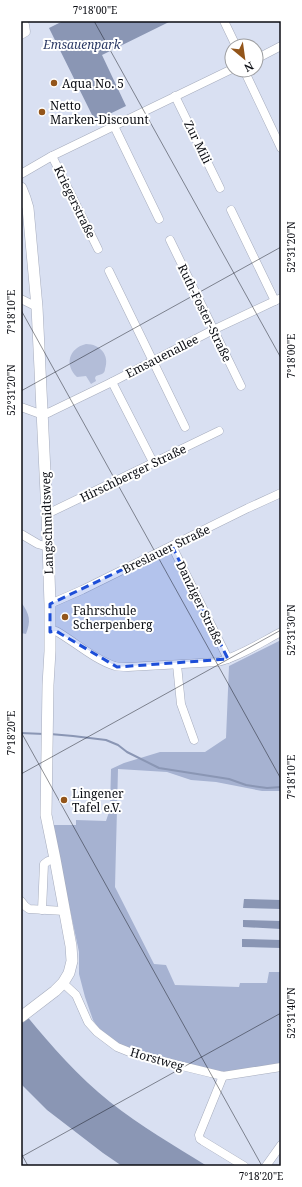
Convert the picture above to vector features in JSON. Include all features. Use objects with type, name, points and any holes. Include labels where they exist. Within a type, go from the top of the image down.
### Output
[{"type":"street","points":[[21,34],[26,32],[23,21]]},
{"type":"street","points":[[224,21],[232,38]]},
{"type":"street","points":[[264,55],[281,46]]},
{"type":"street","points":[[21,174],[52,156],[224,72]]},
{"type":"street","points":[[248,78],[281,148]]},
{"type":"street","name":"Zur Mili","points":[[175,96],[220,188]]},
{"type":"street","points":[[114,126],[159,219]]},
{"type":"street","name":"Kriegerstraße","points":[[52,156],[98,249]]},
{"type":"street","name":"Langschmidtsweg","points":[[21,188],[28,208],[37,307],[47,514],[50,632],[46,816],[65,911],[72,961],[69,973],[63,982],[21,1017]]},
{"type":"street","points":[[231,210],[278,299]]},
{"type":"street","name":"Ruth-Foster-Straße","points":[[170,240],[241,386]]},
{"type":"street","points":[[109,271],[186,427]]},
{"type":"street","points":[[21,299],[37,307]]},
{"type":"street","name":"Emsauenallee","points":[[42,415],[112,382],[213,330],[278,299]]},
{"type":"street","points":[[112,382],[153,462]]},
{"type":"street","points":[[21,407],[42,415]]},
{"type":"street","name":"Hirschberger Straße","points":[[47,514],[220,431]]},
{"type":"street","name":"Breslauer Straße","points":[[50,604],[68,597],[281,493]]},
{"type":"street","points":[[21,534],[38,544],[48,547]]},
{"type":"street","name":"Danziger Straße","points":[[172,546],[228,659]]},
{"type":"street","points":[[50,632],[56,631],[98,658],[117,667],[218,662],[228,659],[281,632]]},
{"type":"street","points":[[178,665],[181,704],[194,740]]},
{"type":"street","points":[[42,910],[44,864],[48,860],[55,858]]},
{"type":"street","points":[[21,901],[29,908],[65,911]]},
{"type":"street","name":"Horstweg","points":[[63,982],[76,995],[88,1022],[97,1032],[117,1047],[136,1055],[223,1076],[281,1067]]},
{"type":"street","points":[[223,1076],[199,1135],[200,1139],[244,1166]]},
{"type":"street","points":[[266,1166],[281,1145]]},
{"type":"highlighted area","points":[[172,546],[228,659],[117,667],[56,631],[50,632],[50,604]]},
{"type":"shaded area","name":"Emsauenpark","points":[[63,21],[171,21],[102,55],[126,106],[95,121],[49,28]]},
{"type":"shaded area","points":[[86,344],[96,346],[103,351],[106,359],[104,372],[96,376],[96,381],[91,384],[86,376],[77,377],[73,372],[70,362],[72,353],[80,346]]},
{"type":"shaded area","points":[[21,602],[29,618],[29,625],[26,634],[21,633]]},
{"type":"shaded area","points":[[281,640],[281,791],[262,791],[216,782],[191,780],[167,772],[118,769],[115,887],[154,964],[166,965],[175,985],[239,987],[240,983],[267,983],[269,972],[281,972],[281,1069],[217,1076],[137,1055],[105,1038],[93,1020],[79,974],[79,952],[52,825],[76,825],[76,820],[106,821],[110,809],[111,769],[124,763],[160,752],[205,752],[226,738],[229,666]]},
{"type":"shaded area","points":[[244,899],[281,900],[281,909],[243,908]]},
{"type":"shaded area","points":[[243,920],[281,921],[281,929],[243,927]]},
{"type":"shaded area","points":[[242,939],[281,940],[281,948],[242,947]]},
{"type":"shaded area","points":[[21,1009],[63,1058],[98,1092],[158,1136],[207,1166],[122,1166],[47,1110],[21,1084]]},
{"type":"waterway","points":[[21,733],[44,734]]},
{"type":"waterway","points":[[50,734],[106,740],[159,768],[229,779],[246,785],[267,788],[281,787]]},
{"type":"place","name":"Aqua No. 5","points":[[54,83]]},
{"type":"place","name":"Netto Marken-Discount","points":[[42,112]]},
{"type":"place","name":"Fahrschule Scherpenberg","points":[[65,617]]},
{"type":"place","name":"Lingener Tafel e.V.","points":[[64,800]]}]
